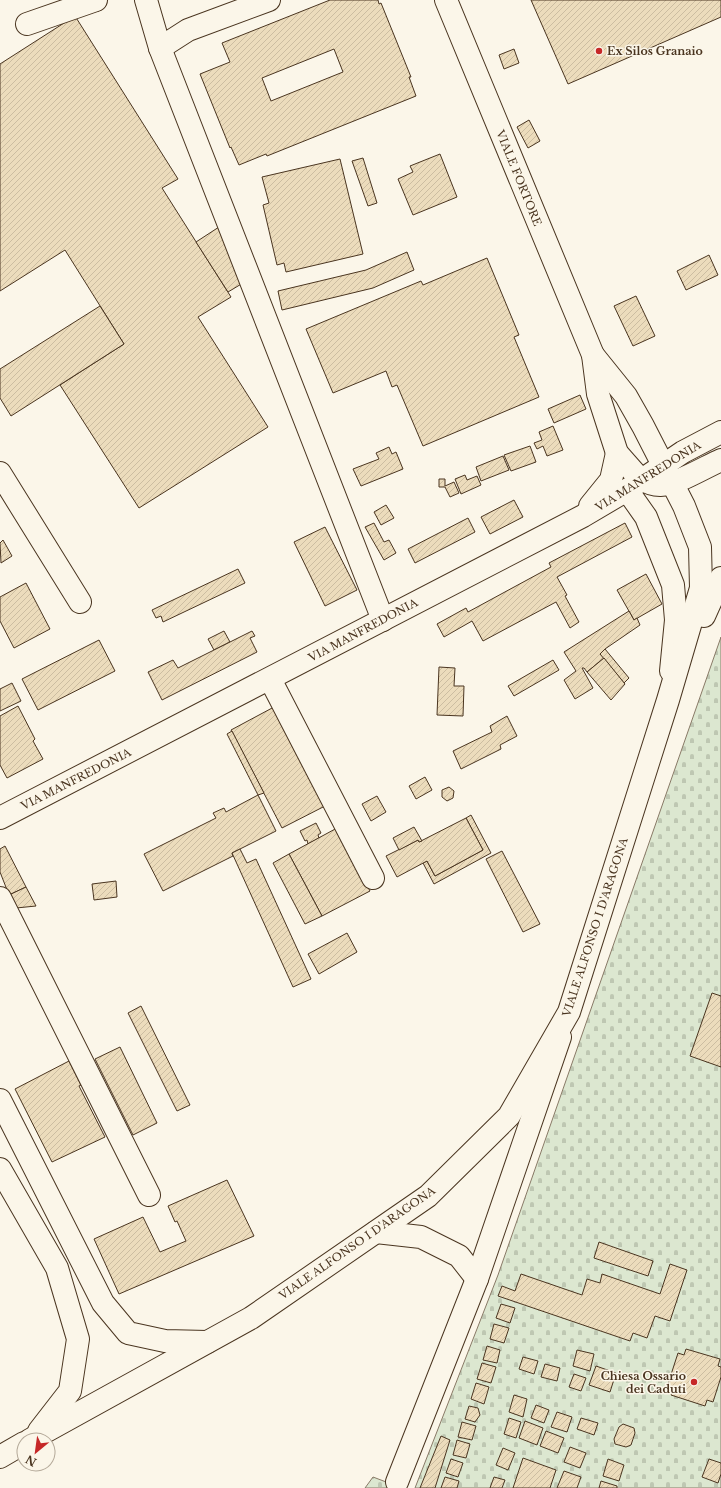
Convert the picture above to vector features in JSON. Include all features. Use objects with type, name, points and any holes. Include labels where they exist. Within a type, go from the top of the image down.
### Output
[{"type":"main road","points":[[27,24],[96,0]]},
{"type":"main road","points":[[146,0],[160,48],[383,620]]},
{"type":"main road","points":[[160,48],[188,30],[269,0]]},
{"type":"main road","name":"VIALE FORTORE","points":[[446,0],[593,355],[598,394],[617,453],[635,485]]},
{"type":"main road","name":"VIALE FORTORE","points":[[593,355],[626,396],[668,475]]},
{"type":"main road","name":"VIA MANFREDONIA","points":[[668,475],[683,452],[721,432]]},
{"type":"main road","name":"VIALE FORTORE","points":[[583,516],[612,480],[617,453]]},
{"type":"main road","name":"VIA MANFREDONIA","points":[[0,818],[583,516],[635,485],[721,460]]},
{"type":"main road","points":[[0,473],[80,602]]},
{"type":"main road","name":"VIALE ALFONSO I D'ARAGONA","points":[[44,1432],[251,1318],[428,1196],[509,1116],[569,1012],[668,700],[701,588],[700,547],[684,506],[668,475]]},
{"type":"main road","name":"VIALE ALFONSO I D'ARAGONA","points":[[635,485],[673,585],[676,620],[668,700]]},
{"type":"main road","name":"VIALE ALFONSO I D'ARAGONA","points":[[668,700],[721,578]]},
{"type":"main road","points":[[270,679],[373,878]]},
{"type":"main road","points":[[0,898],[149,1195]]},
{"type":"main road","points":[[396,1482],[478,1279],[569,1012]]},
{"type":"main road","points":[[0,1100],[103,1303],[128,1333],[165,1341],[208,1342]]},
{"type":"main road","points":[[0,1169],[57,1268],[78,1339],[70,1391],[36,1432]]},
{"type":"main road","points":[[376,1232],[421,1237],[459,1256],[478,1279]]},
{"type":"main road","name":"VIALE ALFONSO I D'ARAGONA","points":[[0,1457],[16,1448]]},
{"type":"green space","points":[[721,637],[721,1488],[415,1488],[498,1275]]},
{"type":"green space","points":[[373,1477],[402,1488],[365,1488]]},
{"type":"building","points":[[330,0],[378,0],[379,4],[381,3],[411,77],[409,77],[416,96],[267,156],[266,154],[239,165],[231,147],[230,148],[200,74],[230,62],[222,43]],"holes":[[[334,49],[343,72],[271,101],[262,78]]]},
{"type":"building","name":"Ex Silos Granaio","points":[[531,0],[721,0],[721,17],[568,84]]},
{"type":"building","points":[[75,16],[178,179],[162,188],[231,297],[198,317],[268,427],[139,508],[60,385],[124,344],[65,250],[0,291],[0,64]]},
{"type":"building","points":[[514,49],[519,63],[504,69],[499,55]]},
{"type":"building","points":[[529,120],[540,141],[528,148],[517,127]]},
{"type":"building","points":[[440,154],[457,197],[413,215],[398,179],[413,172],[410,166]]},
{"type":"building","points":[[363,158],[377,203],[368,206],[352,161]]},
{"type":"building","points":[[340,159],[363,254],[286,272],[284,263],[277,265],[263,205],[269,203],[262,177]]},
{"type":"building","points":[[219,227],[243,283],[228,292],[196,242]]},
{"type":"building","points":[[407,252],[414,270],[373,288],[282,310],[278,291],[366,270]]},
{"type":"building","points":[[709,255],[718,275],[686,290],[677,271]]},
{"type":"building","points":[[487,258],[519,335],[514,337],[539,397],[423,446],[397,385],[392,387],[386,371],[333,393],[306,329],[421,281],[423,285]]},
{"type":"building","points":[[636,296],[655,336],[633,346],[614,306]]},
{"type":"building","points":[[100,306],[124,344],[11,416],[0,398],[0,369]]},
{"type":"building","points":[[580,395],[586,409],[554,423],[548,409]]},
{"type":"building","points":[[553,426],[563,450],[547,456],[543,446],[537,449],[534,443],[542,440],[539,432]]},
{"type":"building","points":[[530,446],[536,462],[511,471],[504,455]]},
{"type":"building","points":[[389,447],[392,454],[396,452],[403,469],[361,486],[353,469],[379,459],[376,453]]},
{"type":"building","points":[[503,456],[509,470],[481,481],[476,467]]},
{"type":"building","points":[[465,475],[467,480],[477,476],[481,485],[461,494],[455,479]]},
{"type":"building","points":[[439,479],[445,479],[445,486],[454,482],[459,493],[450,497],[445,487],[439,487]]},
{"type":"building","points":[[514,500],[523,517],[490,534],[481,517]]},
{"type":"building","points":[[386,505],[394,518],[381,525],[374,512]]},
{"type":"building","points":[[468,518],[475,532],[415,563],[408,549]]},
{"type":"building","points":[[374,523],[384,542],[389,540],[396,553],[384,560],[365,527]]},
{"type":"building","points":[[625,523],[632,537],[557,577],[579,622],[570,628],[556,602],[483,641],[472,621],[444,637],[437,624],[466,608],[468,612],[551,567],[549,563]]},
{"type":"building","points":[[325,527],[357,590],[325,606],[294,542]]},
{"type":"building","points":[[3,540],[12,556],[1,563],[0,543]]},
{"type":"building","points":[[238,569],[245,583],[163,622],[161,616],[156,618],[152,610]]},
{"type":"building","points":[[646,574],[662,604],[634,620],[617,590]]},
{"type":"building","points":[[26,583],[50,629],[14,648],[0,621],[0,597]]},
{"type":"building","points":[[629,611],[634,620],[637,618],[640,625],[605,649],[600,654],[604,658],[587,672],[584,668],[582,668],[593,688],[575,699],[564,680],[576,671],[564,652]]},
{"type":"building","points":[[224,631],[230,642],[214,650],[208,639]]},
{"type":"building","points":[[252,631],[255,636],[250,638],[257,652],[162,700],[148,672],[173,660],[178,668]]},
{"type":"building","points":[[99,640],[115,671],[38,710],[22,679]]},
{"type":"building","points":[[605,649],[629,678],[624,683],[600,654]]},
{"type":"building","points":[[604,658],[625,684],[611,700],[587,672]]},
{"type":"building","points":[[553,660],[559,670],[514,696],[508,686]]},
{"type":"building","points":[[439,667],[455,668],[454,686],[464,686],[463,716],[437,715]]},
{"type":"building","points":[[12,683],[21,701],[0,711],[0,689]]},
{"type":"building","points":[[18,706],[35,739],[33,741],[43,759],[7,778],[0,765],[0,716]]},
{"type":"building","points":[[274,707],[325,806],[282,828],[231,730]]},
{"type":"building","points":[[507,716],[517,736],[500,745],[501,749],[461,769],[453,751],[492,732],[490,726]]},
{"type":"building","points":[[232,731],[264,793],[258,795],[227,734]]},
{"type":"building","points":[[425,777],[432,790],[416,799],[409,786]]},
{"type":"building","points":[[449,787],[454,791],[453,798],[447,801],[442,797],[442,790]]},
{"type":"building","points":[[258,795],[276,831],[232,853],[233,856],[163,891],[144,854],[216,818],[213,813],[224,808],[226,812]]},
{"type":"building","points":[[377,796],[386,812],[371,821],[362,804]]},
{"type":"building","points":[[471,815],[491,853],[434,884],[423,863],[427,861],[435,876],[483,850],[466,818]]},
{"type":"building","points":[[466,818],[483,850],[435,876],[427,861],[397,877],[386,856],[418,840],[419,842]]},
{"type":"building","points":[[316,823],[321,833],[318,835],[319,838],[308,844],[307,840],[305,841],[300,831]]},
{"type":"building","points":[[414,827],[422,841],[419,842],[418,840],[399,850],[393,838]]},
{"type":"building","points":[[337,828],[370,891],[322,916],[289,854]]},
{"type":"building","points":[[5,846],[26,887],[9,895],[0,872],[0,849]]},
{"type":"building","points":[[240,849],[247,863],[256,859],[311,979],[293,987],[232,853]]},
{"type":"building","points":[[502,851],[540,924],[523,932],[486,859]]},
{"type":"building","points":[[289,854],[322,916],[305,924],[273,863]]},
{"type":"building","points":[[116,881],[117,897],[94,900],[92,884]]},
{"type":"building","points":[[26,887],[36,906],[16,908],[9,895]]},
{"type":"building","points":[[347,933],[357,952],[319,974],[308,954]]},
{"type":"building","points":[[712,993],[721,996],[721,1067],[690,1056]]},
{"type":"building","points":[[141,1006],[190,1105],[177,1111],[128,1013]]},
{"type":"building","points":[[120,1047],[157,1123],[133,1135],[95,1059]]},
{"type":"building","points":[[69,1061],[81,1085],[79,1086],[105,1137],[52,1162],[15,1089]]},
{"type":"building","points":[[227,1180],[254,1236],[119,1294],[94,1239],[143,1217],[160,1252],[186,1241],[168,1206]]},
{"type":"building","points":[[599,1242],[653,1261],[648,1276],[594,1258]]},
{"type":"building","points":[[670,1264],[687,1270],[670,1321],[655,1316],[647,1338],[633,1333],[630,1341],[498,1296],[502,1286],[515,1291],[521,1274],[582,1295],[587,1279],[600,1283],[602,1274],[660,1294]]},
{"type":"building","points":[[501,1304],[515,1308],[510,1323],[496,1318]]},
{"type":"building","points":[[494,1324],[509,1328],[504,1343],[490,1339]]},
{"type":"building","points":[[487,1346],[500,1350],[497,1363],[483,1360]]},
{"type":"building","name":"Chiesa Ossario dei Caduti","points":[[686,1349],[720,1359],[718,1366],[721,1367],[721,1377],[713,1402],[707,1400],[705,1406],[671,1395],[673,1389],[667,1387],[678,1353],[684,1355]]},
{"type":"building","points":[[577,1350],[594,1354],[590,1371],[573,1366]]},
{"type":"building","points":[[523,1357],[538,1361],[534,1374],[519,1369]]},
{"type":"building","points":[[482,1363],[496,1367],[491,1383],[477,1379]]},
{"type":"building","points":[[545,1364],[560,1368],[557,1381],[541,1377]]},
{"type":"building","points":[[596,1366],[616,1373],[610,1392],[589,1385]]},
{"type":"building","points":[[574,1374],[586,1378],[581,1391],[569,1387]]},
{"type":"building","points":[[476,1383],[489,1387],[484,1404],[471,1399]]},
{"type":"building","points":[[514,1395],[527,1399],[523,1417],[509,1412]]},
{"type":"building","points":[[536,1405],[549,1410],[544,1423],[531,1418]]},
{"type":"building","points":[[469,1406],[478,1408],[480,1415],[475,1422],[465,1419]]},
{"type":"building","points":[[557,1412],[572,1417],[567,1432],[551,1427]]},
{"type":"building","points":[[509,1418],[521,1422],[516,1438],[504,1434]]},
{"type":"building","points":[[581,1418],[598,1423],[594,1435],[577,1429]]},
{"type":"building","points":[[525,1421],[543,1428],[537,1445],[519,1438]]},
{"type":"building","points":[[462,1422],[476,1426],[472,1440],[458,1437]]},
{"type":"building","points":[[623,1424],[634,1428],[635,1433],[631,1445],[626,1447],[615,1444],[614,1439],[619,1427]]},
{"type":"building","points":[[546,1431],[564,1438],[558,1453],[540,1446]]},
{"type":"building","points":[[441,1436],[450,1440],[435,1488],[420,1488]]},
{"type":"building","points":[[457,1440],[470,1444],[466,1458],[453,1455]]},
{"type":"building","points":[[570,1447],[586,1453],[580,1468],[564,1462]]},
{"type":"building","points":[[503,1448],[515,1453],[508,1470],[496,1465]]},
{"type":"building","points":[[523,1458],[556,1470],[550,1488],[513,1488]]},
{"type":"building","points":[[451,1459],[463,1463],[458,1477],[446,1473]]},
{"type":"building","points":[[608,1459],[624,1465],[619,1481],[603,1476]]},
{"type":"building","points":[[709,1459],[721,1463],[721,1474],[718,1483],[702,1477]]},
{"type":"building","points":[[564,1471],[581,1477],[577,1488],[557,1488]]},
{"type":"building","points":[[445,1477],[459,1481],[457,1488],[441,1488]]},
{"type":"building","points":[[494,1477],[505,1480],[502,1488],[490,1488]]},
{"type":"building","points":[[601,1481],[617,1486],[617,1488],[599,1488]]},
{"type":"place","name":"Ex Silos Granaio","points":[[599,51]]},
{"type":"place","name":"Chiesa Ossario dei Caduti","points":[[694,1382]]}]
